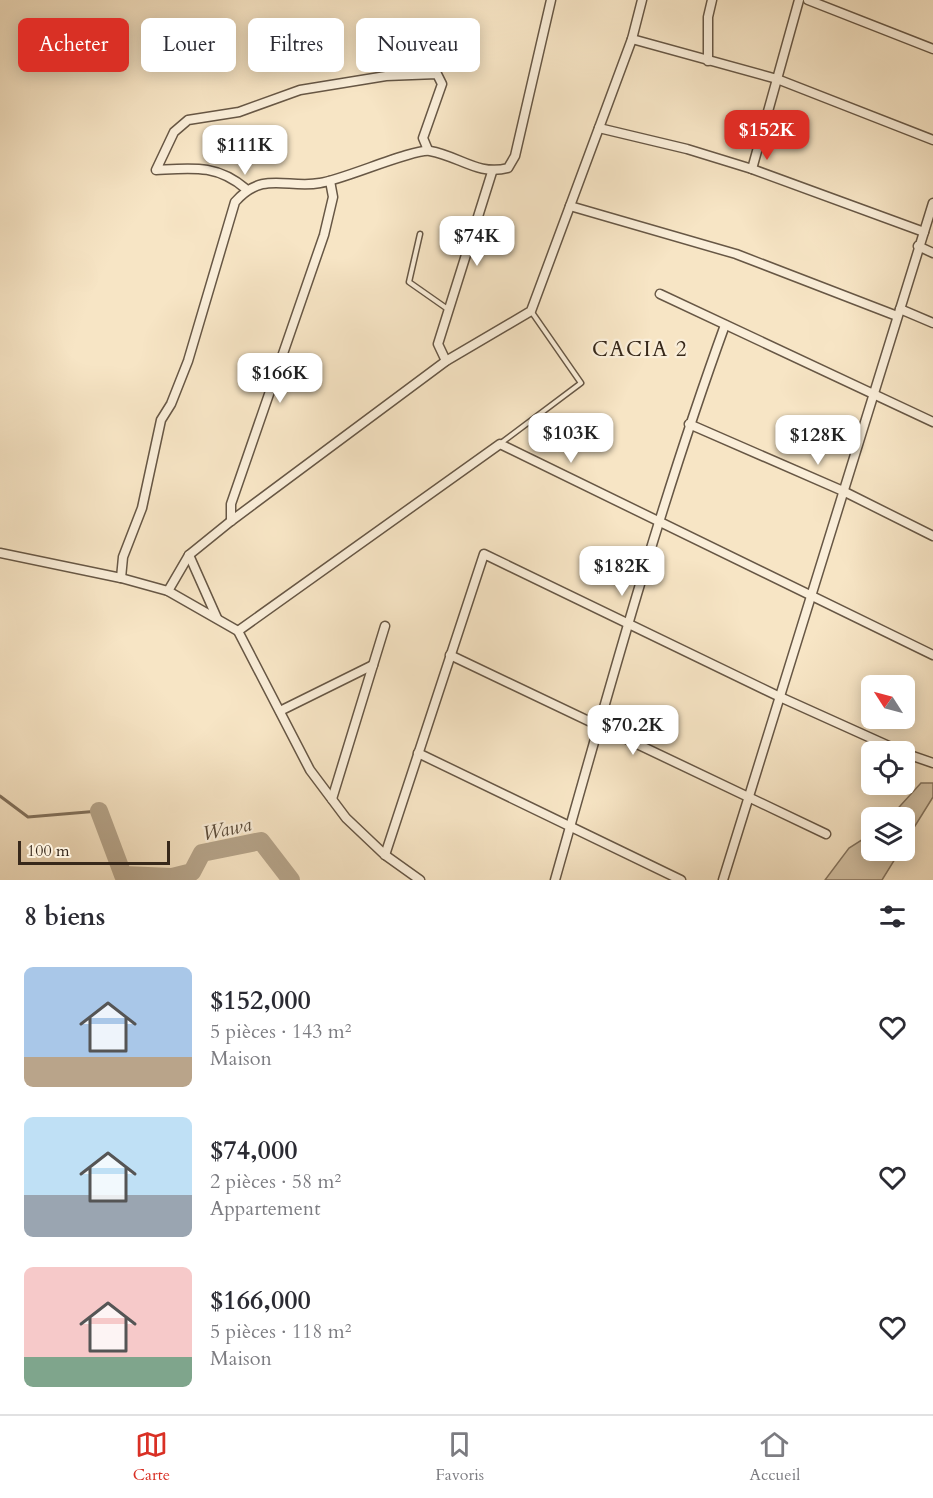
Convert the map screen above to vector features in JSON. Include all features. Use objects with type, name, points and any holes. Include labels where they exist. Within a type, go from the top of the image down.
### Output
[{"type":"street","points":[[122,578],[123,557],[142,508],[161,420],[171,404],[188,362],[235,202],[246,189],[280,181],[318,184],[428,150],[492,172],[508,168],[515,156],[552,0]]},
{"type":"street","points":[[168,591],[189,555],[231,520],[446,361],[531,311],[632,39],[642,0]]},
{"type":"street","points":[[708,61],[708,17],[712,0]]},
{"type":"street","points":[[752,170],[799,0]]},
{"type":"street","points":[[808,0],[933,49]]},
{"type":"street","points":[[632,39],[777,79],[933,140]]},
{"type":"street","points":[[246,189],[231,176],[200,168],[156,170],[174,132],[189,120],[239,112],[300,90],[386,76],[437,74],[441,78],[442,84],[423,138],[428,150]]},
{"type":"street","points":[[599,128],[687,149],[924,232]]},
{"type":"street","points":[[446,361],[438,344],[492,172]]},
{"type":"street","points":[[231,520],[231,504],[324,235],[333,197],[330,181]]},
{"type":"street","points":[[723,880],[933,203]]},
{"type":"street","points":[[570,206],[736,255],[933,323]]},
{"type":"street","points":[[918,246],[933,253]]},
{"type":"street","points":[[660,294],[933,423]]},
{"type":"street","points":[[555,880],[627,623],[689,424],[725,325]]},
{"type":"street","points":[[689,424],[843,491],[933,536]]},
{"type":"street","points":[[238,631],[500,444],[933,655]]},
{"type":"street","points":[[0,553],[122,578],[168,591],[238,631],[310,770],[346,818],[385,855],[420,880]]},
{"type":"street","points":[[385,855],[483,554],[780,697],[878,741]]},
{"type":"street","points":[[189,555],[217,619]]},
{"type":"street","points":[[332,800],[385,626]]},
{"type":"street","points":[[450,655],[826,834]]},
{"type":"street","points":[[280,711],[373,665]]},
{"type":"street","points":[[418,753],[681,880]]},
{"type":"street","points":[[915,756],[933,763]]},
{"type":"lane","points":[[420,234],[409,282],[449,311]]},
{"type":"lane","points":[[500,444],[581,382],[531,311]]},
{"type":"shaded area","points":[[921,783],[933,783],[933,797],[915,826],[915,807],[899,807],[910,795],[915,795],[915,790]]},
{"type":"shaded area","points":[[861,840],[861,861],[894,861],[882,880],[825,880],[849,848]]},
{"type":"waterway","name":"Wawa","points":[[0,796],[28,817],[99,811]]},
{"type":"waterway","name":"Wawa","points":[[99,811],[123,875],[172,877],[192,872],[202,853],[261,841],[291,880]]},
{"type":"district","name":"CACIA 2","points":[[640,349]]}]
